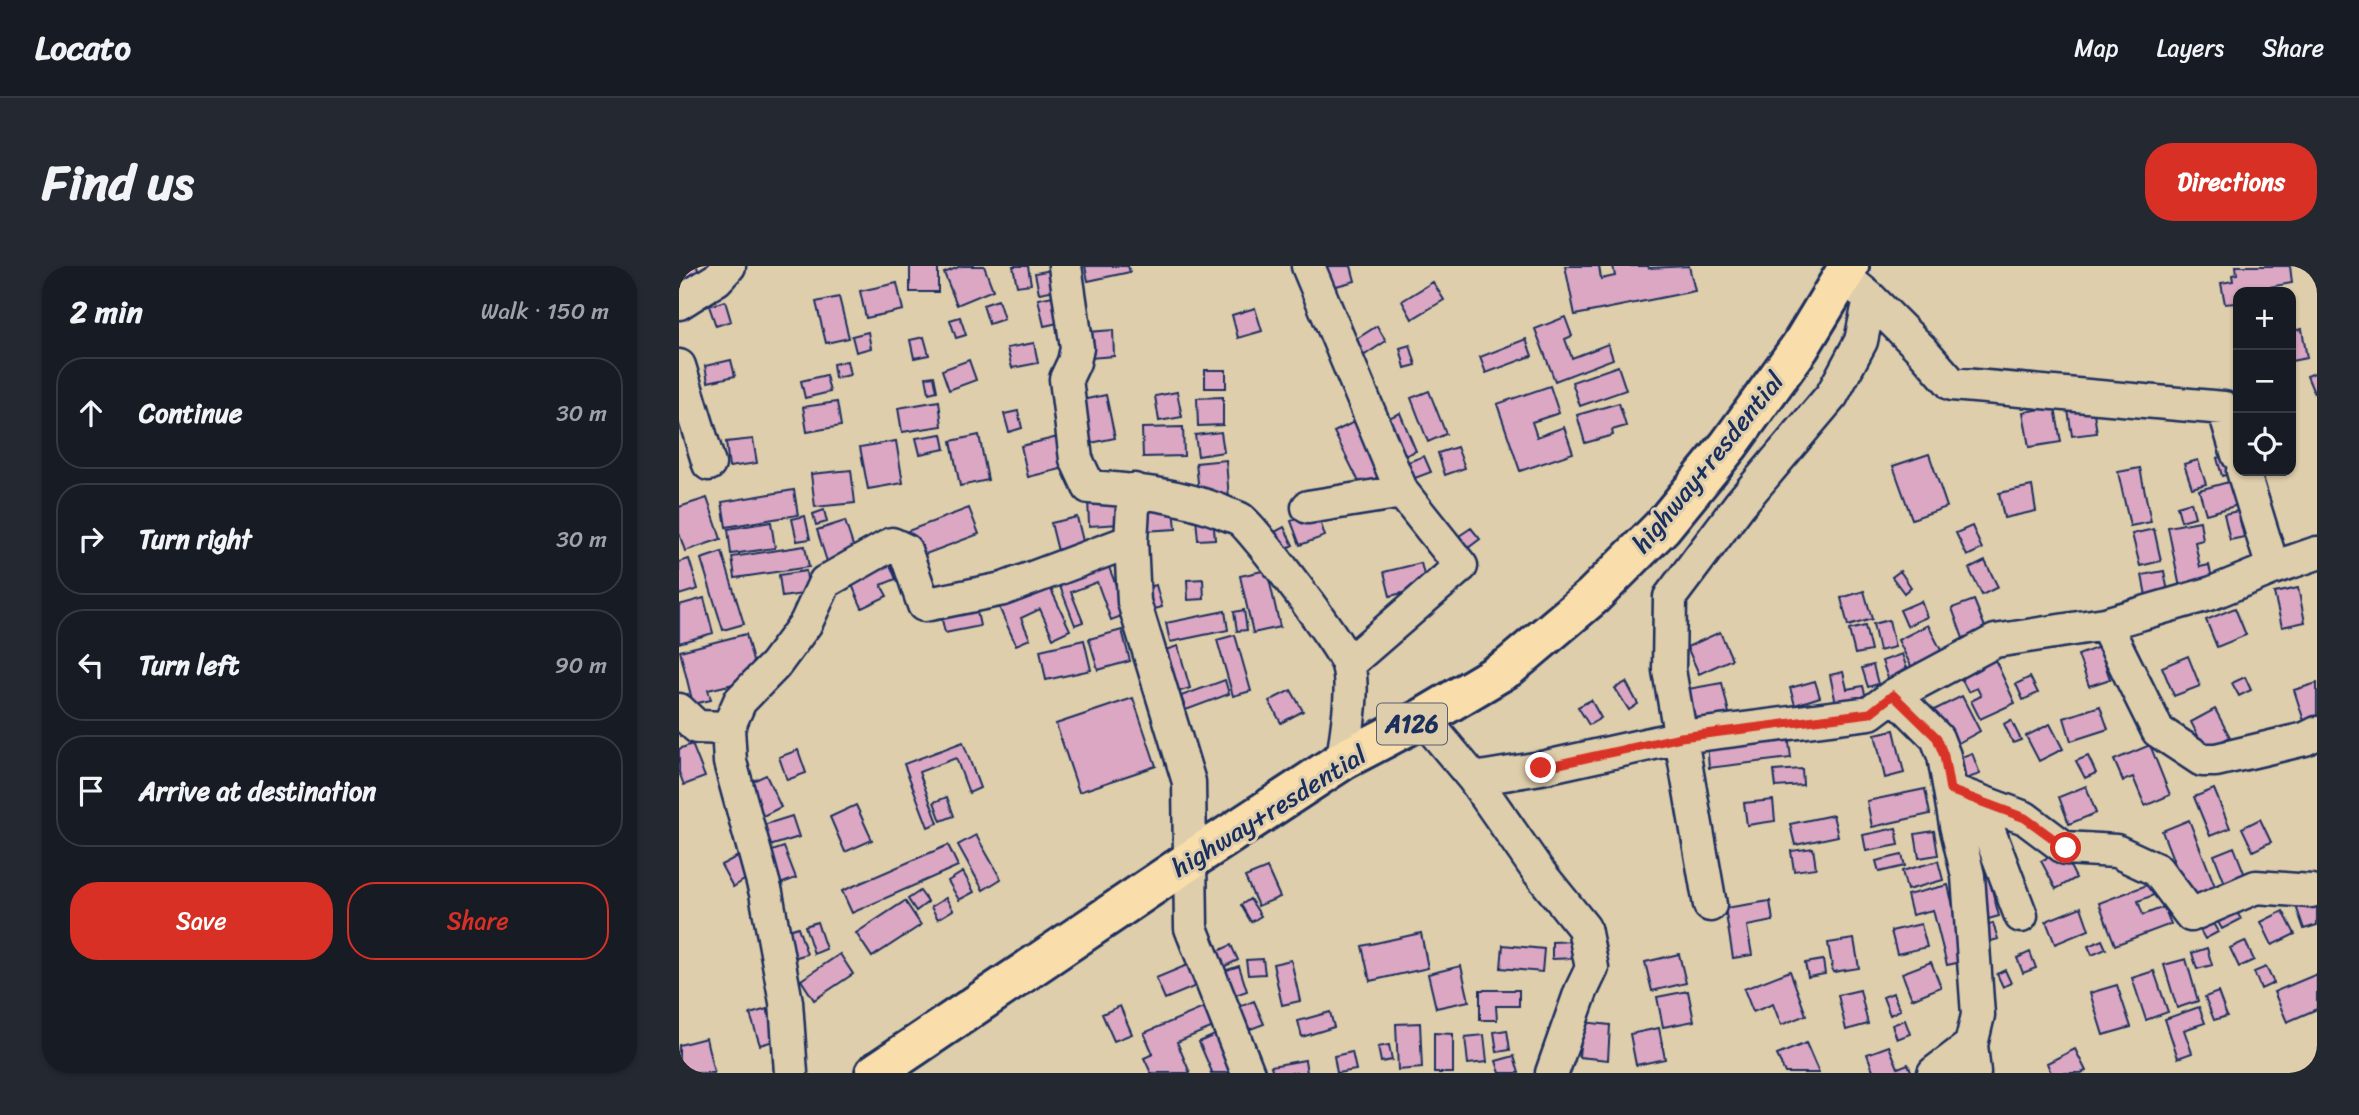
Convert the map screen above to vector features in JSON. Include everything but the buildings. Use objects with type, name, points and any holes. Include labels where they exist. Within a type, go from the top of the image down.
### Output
[{"type":"highway","name":"highway+resdential","points":[[875,1073],[1343,760],[1423,718],[1509,667],[1593,596],[1662,527],[1729,445],[1800,347],[1854,280]]},
{"type":"street","points":[[679,303],[717,279],[729,266]]},
{"type":"street","points":[[1065,266],[1077,348],[1066,379],[1076,459],[1089,487],[1134,490],[1209,507],[1240,519],[1266,548],[1322,623],[1348,664],[1350,698],[1343,760]]},
{"type":"street","points":[[1308,266],[1402,492],[1461,566],[1348,664]]},
{"type":"street","points":[[1854,280],[1952,384],[2224,408],[2233,438]]},
{"type":"street","points":[[1710,905],[1669,670],[1670,597],[1740,503],[1832,395],[1861,341],[1854,280]]},
{"type":"street","points":[[679,366],[709,464]]},
{"type":"street","points":[[2245,476],[2273,568]]},
{"type":"street","points":[[1134,490],[1131,541],[1134,602],[1189,782],[1191,928],[1248,1073]]},
{"type":"street","points":[[1308,508],[1402,492]]},
{"type":"street","points":[[791,1073],[783,989],[766,893],[730,762],[728,728],[740,701],[775,665],[806,623],[825,582],[892,544],[905,551],[924,605],[1003,589],[1131,541]]},
{"type":"street","points":[[1474,779],[1541,768],[1681,737],[1870,713],[1893,695],[1995,641],[2105,624],[2212,593],[2273,568],[2315,558]]},
{"type":"street","points":[[2105,624],[2158,731],[2202,760],[2216,760],[2305,739],[2317,733]]},
{"type":"street","points":[[1893,695],[1937,738],[1944,756],[1968,876],[1977,1015],[1972,1059],[1934,1073]]},
{"type":"street","points":[[679,710],[697,727],[728,728]]},
{"type":"street","points":[[1423,718],[1474,779],[1538,871],[1584,928],[1591,968],[1552,1073]]},
{"type":"street","points":[[1950,790],[2025,818],[2066,848],[2116,851],[2157,870],[2191,915],[2256,887],[2311,891]]},
{"type":"street","points":[[1956,825],[1985,821],[2021,916]]},
{"type":"route","points":[[1541,768],[1681,737],[1870,713],[1893,695],[1937,738],[1944,756],[1950,790],[2025,818],[2066,848]]}]
